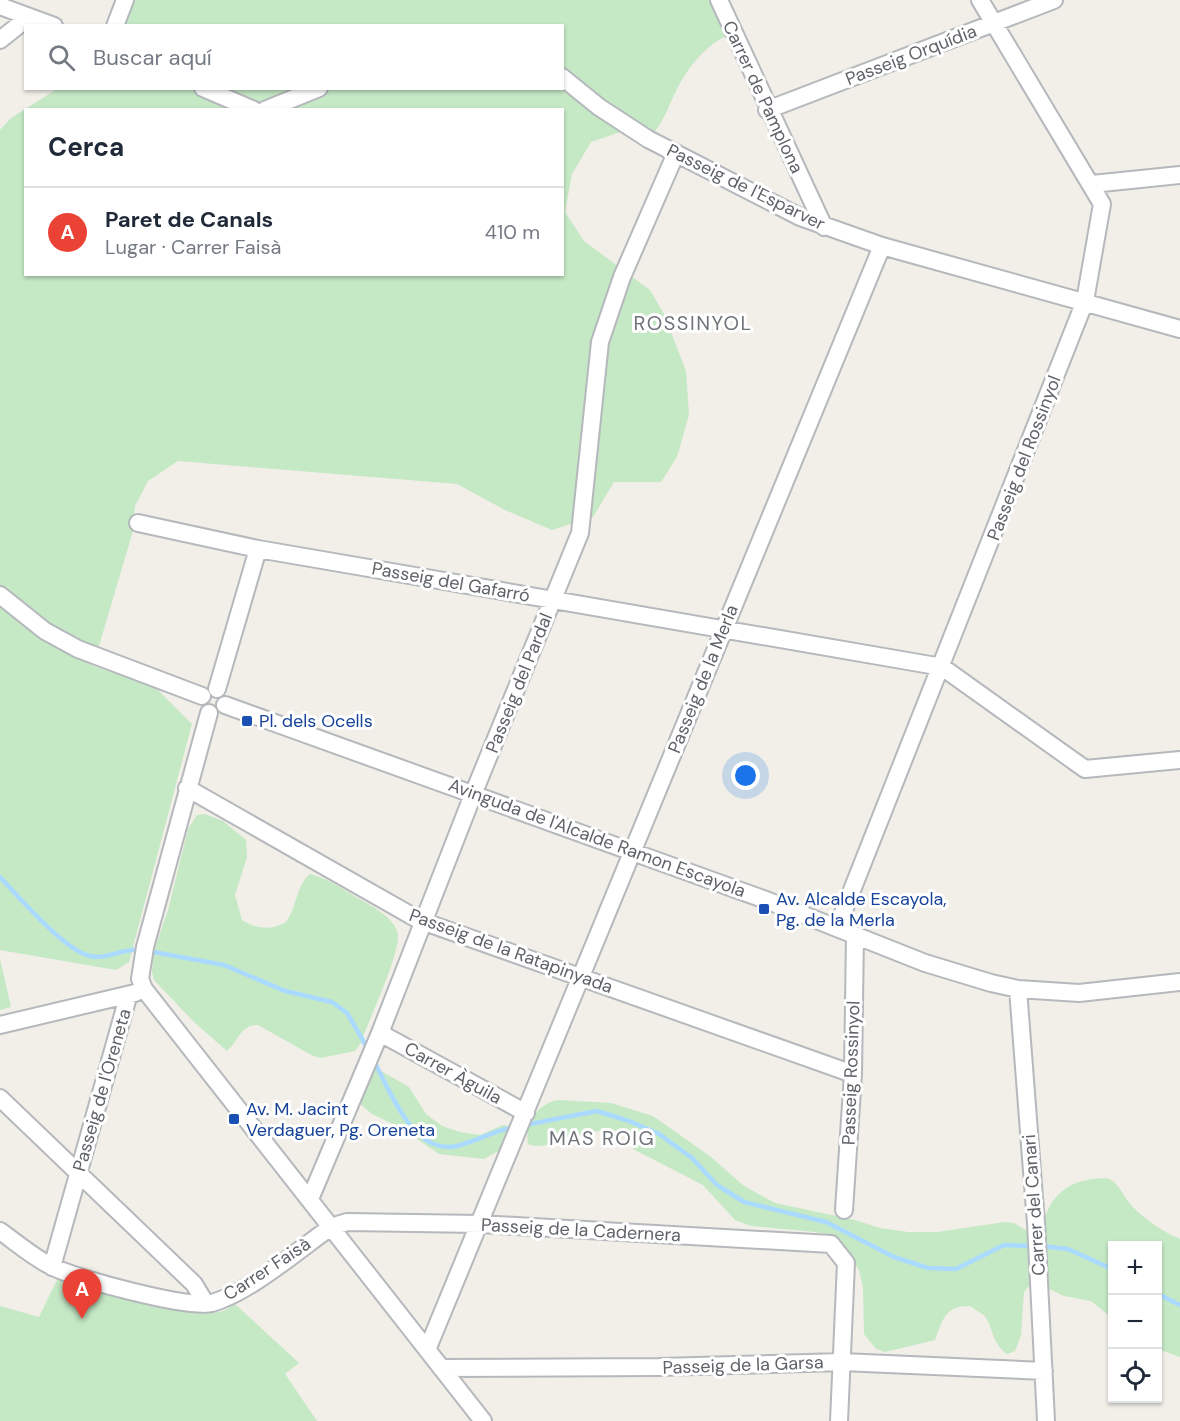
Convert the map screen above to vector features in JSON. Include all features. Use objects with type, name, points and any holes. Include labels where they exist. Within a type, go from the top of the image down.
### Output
[{"type":"street","points":[[116,24],[125,0]]},
{"type":"street","name":"Carrer de Pamplona","points":[[719,0],[767,110],[824,227]]},
{"type":"street","name":"Passeig del Rossinyol","points":[[837,928],[1085,301],[1102,204],[980,0]]},
{"type":"street","name":"Passeig Orquídia","points":[[767,110],[1054,0]]},
{"type":"street","points":[[0,6],[48,24]]},
{"type":"street","points":[[0,40],[29,17]]},
{"type":"street","name":"Passeig de l'Esparver","points":[[564,79],[599,107],[676,153],[824,227],[882,246],[1180,329]]},
{"type":"street","points":[[208,90],[249,108]]},
{"type":"street","points":[[270,108],[314,90]]},
{"type":"street","name":"Passeig del Pardal","points":[[310,1199],[349,1101],[380,1033],[474,792],[580,533],[600,342],[622,277],[676,153]]},
{"type":"street","points":[[1092,184],[1180,175]]},
{"type":"street","name":"Passeig de la Merla","points":[[427,1350],[882,246]]},
{"type":"street","name":"Passeig del Gafarró","points":[[138,522],[258,549],[942,667]]},
{"type":"street","points":[[0,595],[45,632],[102,659],[209,692],[224,695],[225,705],[219,712],[209,713],[201,706],[209,692],[258,549]]},
{"type":"street","points":[[942,667],[1085,769],[1180,760]]},
{"type":"street","name":"Avinguda de l'Alcalde Ramon Escayola","points":[[225,705],[474,792],[925,963],[1018,989],[1079,993],[1180,982]]},
{"type":"street","name":"Passeig de l'Oreneta","points":[[52,1267],[128,997],[144,988],[140,979],[143,952],[209,713]]},
{"type":"street","name":"Passeig de la Ratapinyada","points":[[187,788],[423,921],[853,1074]]},
{"type":"street","name":"Passeig Rossinyol","points":[[844,1210],[853,1074],[855,935]]},
{"type":"street","points":[[144,988],[483,1421]]},
{"type":"street","name":"Carrer del Canari","points":[[1018,989],[1036,1223],[1046,1421]]},
{"type":"street","points":[[0,1025],[128,997]]},
{"type":"street","name":"Carrer Àguila","points":[[380,1033],[526,1113]]},
{"type":"street","points":[[0,1098],[194,1284],[206,1304]]},
{"type":"street","name":"Passeig de la Cadernera","points":[[331,1227],[347,1222],[480,1224],[831,1244],[846,1263],[842,1362]]},
{"type":"street","name":"Carrer Faisà","points":[[0,1231],[52,1267],[176,1301],[206,1304],[240,1290],[331,1227]]},
{"type":"street","points":[[839,1421],[842,1362]]},
{"type":"street","name":"Passeig de la Garsa","points":[[441,1368],[659,1367],[842,1362],[1044,1371]]},
{"type":"green space","points":[[125,0],[717,0],[728,35],[712,45],[692,65],[681,81],[661,122],[648,139],[632,128],[591,142],[572,174],[565,212],[584,241],[650,290],[664,314],[686,371],[689,415],[677,457],[661,482],[614,482],[593,517],[552,530],[505,510],[457,484],[178,461],[148,481],[135,506],[133,531],[93,666],[154,686],[192,724],[129,962],[116,970],[0,950],[0,130],[11,118],[24,110],[24,276],[564,276],[564,108],[27,108],[55,90],[564,90],[564,24],[115,24]]},
{"type":"green space","points":[[205,814],[223,821],[246,840],[247,857],[235,895],[242,920],[264,928],[275,927],[286,922],[302,884],[310,874],[331,882],[373,907],[395,926],[398,940],[391,968],[361,1043],[355,1051],[321,1058],[313,1056],[258,1025],[243,1031],[227,1051],[194,1022],[154,980],[153,954],[168,910],[188,829],[197,815]]},
{"type":"green space","points":[[0,959],[11,1007],[0,1010]]},
{"type":"green space","points":[[376,1068],[409,1087],[426,1114],[442,1126],[480,1135],[503,1125],[511,1127],[504,1148],[484,1159],[439,1154],[401,1128],[372,1114],[359,1103],[372,1069]]},
{"type":"green space","points":[[558,1100],[611,1103],[653,1116],[711,1157],[744,1186],[775,1203],[855,1220],[880,1228],[908,1232],[937,1232],[1005,1222],[1014,1223],[1029,1232],[1043,1225],[1054,1199],[1067,1188],[1083,1181],[1109,1179],[1117,1185],[1128,1202],[1142,1215],[1160,1229],[1180,1239],[1180,1357],[1162,1350],[1162,1241],[1108,1241],[1108,1315],[1091,1301],[1064,1296],[1039,1284],[1030,1285],[1024,1292],[1021,1335],[1015,1351],[1007,1354],[1002,1350],[985,1316],[970,1306],[950,1311],[943,1320],[935,1340],[885,1352],[876,1349],[864,1334],[863,1287],[859,1270],[840,1240],[832,1235],[751,1226],[735,1220],[703,1185],[633,1149],[625,1133],[612,1130],[598,1131],[548,1145],[528,1144],[530,1122],[538,1110]]},
{"type":"green space","points":[[59,1276],[142,1302],[188,1312],[223,1311],[235,1304],[299,1363],[285,1374],[317,1421],[0,1421],[0,1306],[39,1317]]},
{"type":"waterway","points":[[0,877],[43,922],[80,952],[96,957],[140,950]]},
{"type":"waterway","points":[[148,951],[224,965],[285,991],[332,1002],[347,1013],[368,1049]]},
{"type":"waterway","points":[[373,1059],[404,1118],[428,1141],[441,1146],[457,1146],[514,1127]]},
{"type":"waterway","points":[[525,1125],[597,1111],[629,1121],[659,1134],[692,1158],[717,1185],[744,1202],[826,1222],[894,1257],[928,1268],[956,1269],[1004,1245],[1034,1246]]},
{"type":"waterway","points":[[1042,1246],[1068,1249],[1108,1267]]},
{"type":"waterway","points":[[1160,1295],[1180,1305]]},
{"type":"place","name":"Pl. dels Ocells","points":[[247,721]]},
{"type":"place","name":"Av. Alcalde Escayola, Pg. de la Merla","points":[[764,909]]},
{"type":"place","name":"Av. M. Jacint Verdaguer, Pg. Oreneta","points":[[234,1119]]},
{"type":"place","name":"Paret de Canals","points":[[82,1319]]},
{"type":"district","name":"ROSSINYOL","points":[[693,323]]},
{"type":"district","name":"MAS ROIG","points":[[602,1138]]}]
